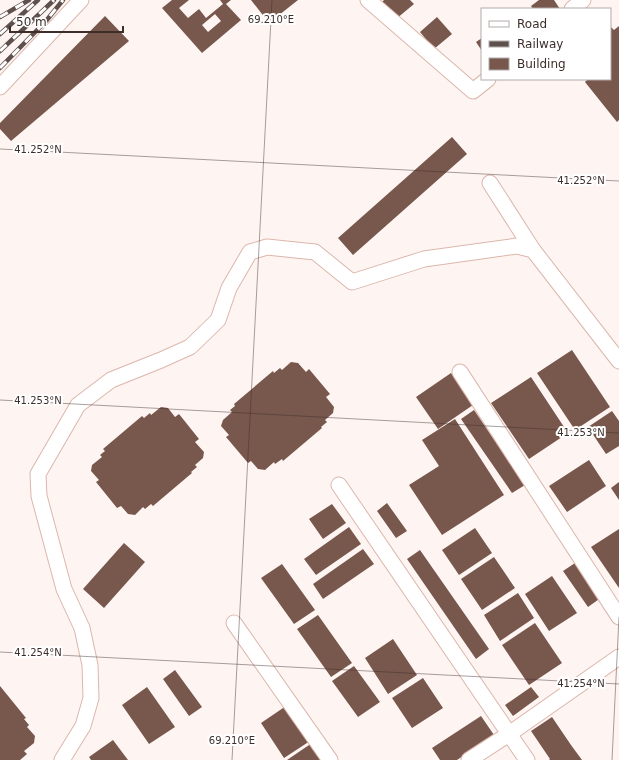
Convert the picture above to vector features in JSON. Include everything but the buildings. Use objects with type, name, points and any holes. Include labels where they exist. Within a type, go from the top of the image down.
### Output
[{"type":"street","points":[[0,87],[80,0]]},
{"type":"street","points":[[368,0],[473,91],[487,80]]},
{"type":"street","points":[[573,8],[583,0]]},
{"type":"street","points":[[490,183],[533,250],[619,361]]},
{"type":"street","points":[[62,760],[83,726],[91,698],[90,665],[82,628],[64,589],[38,496],[38,474],[78,405],[111,380],[190,347],[218,320],[229,288],[250,252],[267,247],[315,252],[352,282],[424,258],[517,246],[533,250]]},
{"type":"street","points":[[460,372],[619,617]]},
{"type":"street","points":[[339,485],[527,760]]},
{"type":"street","points":[[234,623],[330,760]]},
{"type":"street","points":[[469,760],[509,734],[619,657]]},
{"type":"railway","points":[[0,17],[29,0]]},
{"type":"railway","points":[[0,34],[38,0]]},
{"type":"railway","points":[[0,51],[54,0]]},
{"type":"railway","points":[[0,68],[46,21],[63,0]]}]
